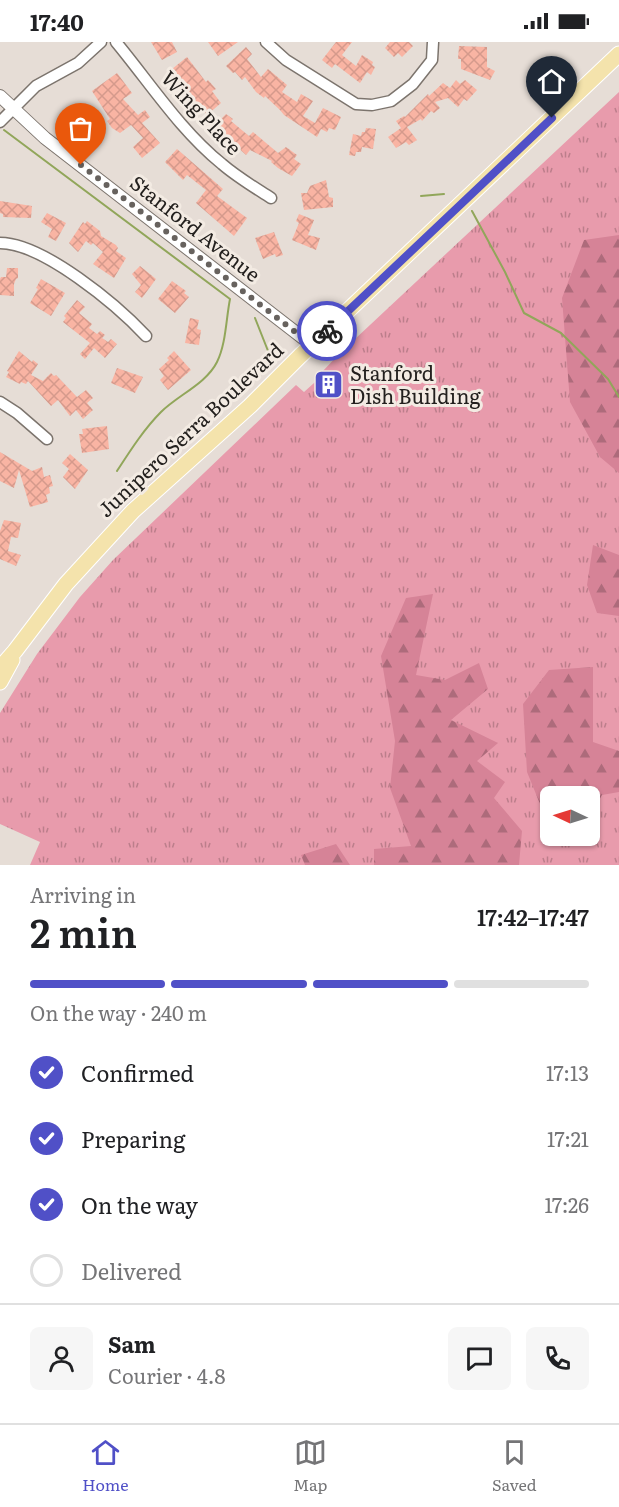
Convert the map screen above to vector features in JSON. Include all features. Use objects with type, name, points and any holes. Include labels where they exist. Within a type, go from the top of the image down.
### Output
[{"type":"main road","name":"Junipero Serra Boulevard","points":[[0,668],[66,584],[133,511],[250,406],[619,54]]},
{"type":"main road","name":"Junipero Serra Boulevard","points":[[0,682],[9,669],[15,651]]},
{"type":"street","points":[[0,122],[36,86],[78,63],[101,42]]},
{"type":"street","name":"Wing Place","points":[[116,42],[172,114],[196,139],[220,163],[270,198]]},
{"type":"street","points":[[266,42],[286,60],[356,104],[372,105],[391,101],[412,84],[432,60],[433,42]]},
{"type":"street","name":"Stanford Avenue","points":[[0,96],[45,138],[312,345]]},
{"type":"street","points":[[0,243],[18,246],[50,260],[104,297],[146,336]]},
{"type":"street","points":[[0,402],[17,413],[47,439]]},
{"type":"green space","points":[[619,92],[619,865],[30,865],[40,842],[0,824],[0,713],[37,654],[80,597],[113,560],[296,385],[304,392],[324,374],[322,372]]},
{"type":"green space","points":[[619,235],[619,473],[600,457],[570,402],[562,298],[584,240]]},
{"type":"green space","points":[[593,545],[619,555],[619,616],[597,613],[587,585]]},
{"type":"green space","points":[[433,594],[416,675],[445,680],[479,663],[488,689],[451,720],[498,743],[477,761],[505,782],[494,798],[522,831],[519,865],[374,865],[374,849],[411,846],[390,788],[395,741],[381,656],[406,598]]},
{"type":"green space","points":[[593,667],[593,742],[619,751],[619,792],[602,795],[600,798],[600,786],[540,786],[540,804],[527,772],[523,704],[549,670]]},
{"type":"green space","points":[[336,844],[350,865],[305,865],[301,855]]},
{"type":"building","points":[[151,42],[172,42],[177,52],[162,60]]},
{"type":"building","points":[[208,42],[238,42],[218,56]]},
{"type":"building","points":[[336,42],[352,42],[342,55],[356,66],[362,55],[373,62],[372,65],[375,67],[371,75],[367,72],[360,83],[335,64],[332,68],[322,60]]},
{"type":"building","points":[[390,42],[409,42],[413,46],[402,57],[398,53],[394,57],[385,48]]},
{"type":"building","points":[[459,46],[487,47],[487,67],[495,71],[490,80],[461,69],[461,59],[458,59]]},
{"type":"building","points":[[246,47],[252,54],[247,59],[261,77],[268,69],[287,85],[282,92],[297,102],[301,94],[313,101],[303,116],[315,123],[323,108],[341,117],[335,130],[329,128],[327,132],[321,129],[317,137],[284,115],[265,96],[264,98],[256,92],[245,77],[242,80],[235,72],[233,73],[226,66]]},
{"type":"building","points":[[187,57],[206,82],[208,80],[216,89],[212,91],[221,103],[207,115],[204,111],[202,112],[185,87],[182,90],[167,73]]},
{"type":"building","points":[[117,73],[132,93],[123,99],[138,115],[145,110],[150,117],[142,123],[160,143],[142,158],[133,147],[143,138],[131,125],[120,133],[112,128],[107,121],[110,119],[92,91]]},
{"type":"building","points":[[456,80],[460,84],[465,80],[477,90],[467,101],[464,99],[458,107],[448,98],[435,102],[440,108],[434,113],[431,111],[422,121],[421,119],[407,127],[417,140],[409,145],[406,142],[396,148],[388,137],[401,128],[396,121],[405,117],[428,94],[429,96],[443,83],[450,88]]},
{"type":"building","points":[[226,114],[249,136],[253,132],[278,153],[286,147],[297,155],[294,159],[301,164],[292,176],[278,168],[272,161],[250,150],[246,155],[214,126]]},
{"type":"building","points":[[366,128],[376,129],[373,149],[362,147],[361,152],[356,152],[355,156],[349,155],[353,134],[361,136]]},
{"type":"building","points":[[177,149],[223,189],[217,196],[247,218],[234,236],[196,203],[206,190],[187,175],[183,180],[165,162]]},
{"type":"building","points":[[326,180],[329,197],[333,198],[333,207],[304,210],[301,193],[307,193],[310,186]]},
{"type":"building","points":[[0,201],[32,206],[31,218],[3,217],[0,213]]},
{"type":"building","points":[[47,213],[66,223],[56,241],[48,237],[52,229],[41,222]]},
{"type":"building","points":[[299,214],[314,220],[308,235],[320,238],[316,250],[292,240],[299,223],[296,221]]},
{"type":"building","points":[[87,221],[100,231],[101,236],[116,245],[118,248],[116,251],[126,258],[114,278],[93,264],[103,252],[93,243],[91,245],[86,241],[78,252],[69,243],[83,222],[85,224]]},
{"type":"building","points":[[274,232],[283,255],[276,257],[275,254],[263,259],[255,238]]},
{"type":"building","points":[[140,266],[156,279],[142,298],[135,292],[141,285],[132,274]]},
{"type":"building","points":[[7,268],[18,268],[14,296],[0,295],[0,279],[6,277]]},
{"type":"building","points":[[41,279],[65,293],[51,316],[30,303]]},
{"type":"building","points":[[172,281],[186,291],[184,293],[189,297],[175,313],[158,299]]},
{"type":"building","points":[[77,300],[85,307],[79,313],[92,324],[89,328],[97,334],[100,331],[105,335],[102,338],[108,342],[111,339],[117,344],[105,358],[94,348],[85,359],[80,354],[90,343],[63,322],[66,318],[64,316]]},
{"type":"building","points":[[190,318],[199,320],[197,329],[201,330],[199,345],[185,343]]},
{"type":"building","points":[[19,351],[38,364],[31,375],[43,381],[51,373],[56,375],[77,397],[86,390],[93,398],[87,403],[93,410],[83,419],[76,410],[70,416],[58,400],[51,406],[28,381],[26,384],[21,382],[20,384],[6,377]]},
{"type":"building","points":[[174,351],[191,370],[168,390],[160,380],[164,376],[159,369],[169,360],[167,358]]},
{"type":"building","points":[[117,368],[143,377],[135,393],[111,383]]},
{"type":"building","points":[[107,426],[109,449],[82,453],[79,434],[83,434],[82,429]]},
{"type":"building","points":[[0,452],[32,471],[42,467],[44,477],[50,475],[53,486],[49,487],[50,493],[46,495],[48,502],[30,507],[19,470],[14,488],[0,481]]},
{"type":"building","points":[[70,454],[88,470],[75,489],[63,477],[69,469],[62,463]]},
{"type":"building","points":[[4,520],[21,523],[18,538],[11,537],[8,551],[21,555],[16,566],[0,559],[0,531]]},
{"type":"waterway","points":[[4,130],[230,299],[222,347],[212,370],[155,419],[117,471]]},
{"type":"waterway","points":[[421,196],[444,194]]},
{"type":"waterway","points":[[472,211],[524,313],[561,333],[608,379],[619,397]]},
{"type":"waterway","points":[[255,318],[272,361]]},
{"type":"way so far","points":[[81,165],[312,345],[327,331]]},
{"type":"place","name":"Stanford Dish Building","points":[[329,385]]},
{"type":"route","points":[[327,331],[552,118]]}]
